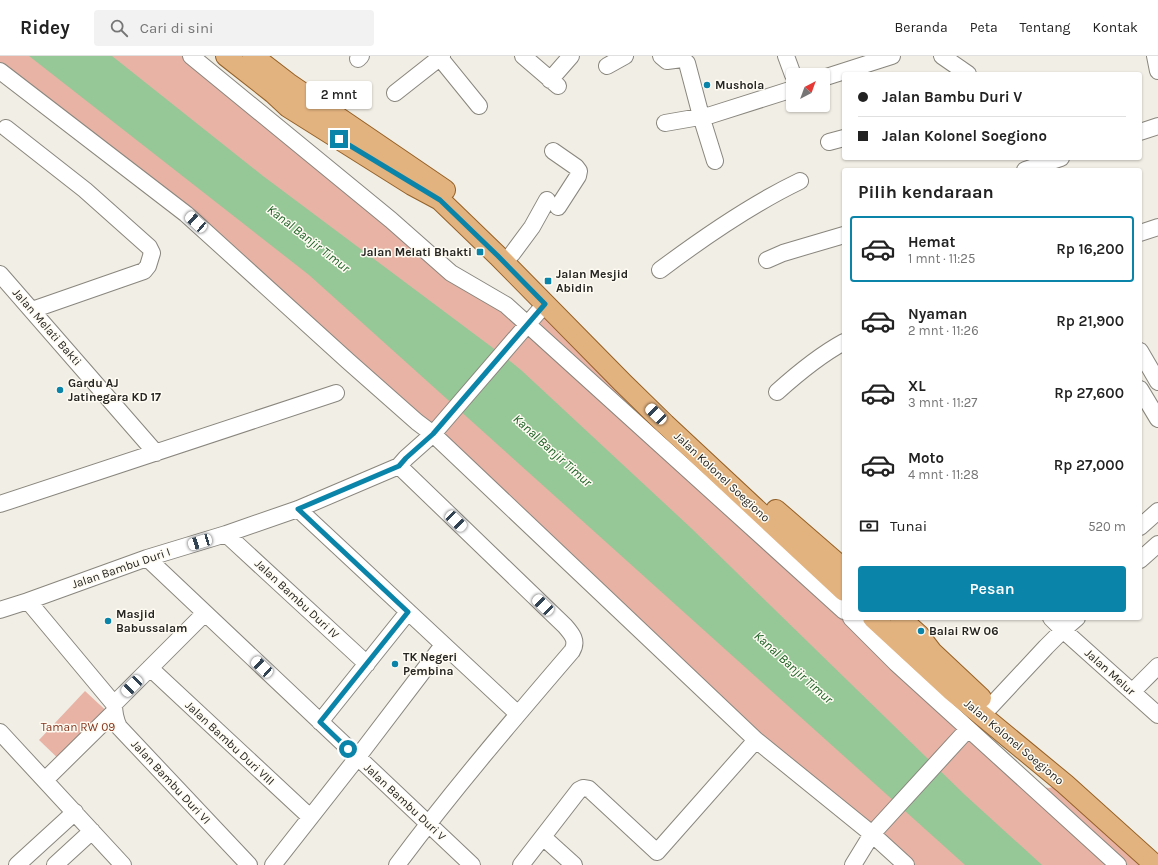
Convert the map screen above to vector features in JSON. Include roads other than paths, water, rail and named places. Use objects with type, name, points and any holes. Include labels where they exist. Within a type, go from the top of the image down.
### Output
[{"type":"main road","name":"Jalan Kolonel Soegiono","points":[[216,56],[288,107],[440,200],[666,424],[842,589]]},
{"type":"main road","points":[[226,56],[280,88]]},
{"type":"main road","points":[[253,56],[280,88]]},
{"type":"main road","name":"Jalan Kolonel Soegiono","points":[[273,56],[292,71],[335,115]]},
{"type":"main road","name":"Jalan Kolonel Soegiono","points":[[280,88],[288,107]]},
{"type":"main road","name":"Jalan Kolonel Soegiono","points":[[280,88],[335,115],[446,190],[725,462],[781,514],[842,567]]},
{"type":"main road","name":"Jalan Kolonel Soegiono","points":[[875,620],[951,690],[1065,784],[1155,865]]},
{"type":"main road","name":"Jalan Kolonel Soegiono","points":[[902,620],[919,635],[932,652],[990,707],[1158,854]]},
{"type":"street","points":[[191,56],[392,220],[451,273],[506,305],[842,609]]},
{"type":"street","points":[[523,56],[554,83],[571,56]]},
{"type":"street","points":[[607,66],[625,56]]},
{"type":"street","points":[[661,56],[667,61],[682,59],[687,63],[715,161]]},
{"type":"street","points":[[786,56],[790,68]]},
{"type":"street","points":[[830,76],[892,56]]},
{"type":"street","points":[[942,56],[965,72]]},
{"type":"street","points":[[1155,56],[1158,71]]},
{"type":"street","points":[[395,93],[441,57],[479,106]]},
{"type":"street","points":[[0,71],[186,214],[348,361],[418,422],[431,437],[756,740],[872,834],[906,865]]},
{"type":"street","points":[[665,123],[711,115],[786,91]]},
{"type":"street","points":[[1142,131],[1158,126]]},
{"type":"street","points":[[6,128],[85,190],[149,247],[152,253],[148,266],[144,271],[32,310]]},
{"type":"street","points":[[512,254],[532,227],[578,176],[579,171],[576,167],[553,151]]},
{"type":"street","points":[[1032,166],[1054,160]]},
{"type":"street","points":[[660,270],[707,235],[800,180]]},
{"type":"street","points":[[767,260],[783,253],[842,236]]},
{"type":"street","name":"Jalan Melati Bakti","points":[[0,274],[156,453]]},
{"type":"street","points":[[431,437],[526,324],[545,304]]},
{"type":"street","points":[[777,392],[828,352],[842,343]]},
{"type":"street","points":[[1142,354],[1158,382]]},
{"type":"street","points":[[0,504],[336,393]]},
{"type":"street","points":[[1142,394],[1149,413]]},
{"type":"street","name":"Jalan Bambu Duri I","points":[[0,610],[147,558],[226,534],[298,509],[403,462],[431,437]]},
{"type":"street","points":[[397,865],[428,824],[575,646],[575,641],[565,626],[403,462]]},
{"type":"street","points":[[298,509],[518,714]]},
{"type":"street","points":[[1142,525],[1158,511]]},
{"type":"street","name":"Jalan Bambu Duri IV","points":[[226,534],[367,664]]},
{"type":"street","points":[[1142,558],[1158,544]]},
{"type":"street","name":"Jalan Bambu Duri V","points":[[147,558],[472,865]]},
{"type":"street","name":"Jalan Bambu Duri VI","points":[[28,601],[114,708],[116,721],[119,727],[249,865]]},
{"type":"street","points":[[320,722],[408,612]]},
{"type":"street","points":[[45,780],[150,668],[205,613]]},
{"type":"street","points":[[853,620],[929,694],[964,733],[1023,779],[1118,865]]},
{"type":"street","points":[[990,707],[1046,647],[1054,621]]},
{"type":"street","name":"Jalan Melur","points":[[1054,621],[1158,715]]},
{"type":"street","points":[[273,865],[443,645]]},
{"type":"street","points":[[913,655],[924,676],[929,694]]},
{"type":"street","points":[[1132,692],[1158,666]]},
{"type":"street","name":"Jalan Bambu Duri VIII","points":[[150,668],[310,817]]},
{"type":"street","points":[[0,732],[123,865]]},
{"type":"street","points":[[852,865],[872,834],[964,733]]},
{"type":"street","points":[[522,865],[579,790],[584,788],[589,789],[659,859],[756,740]]},
{"type":"street","points":[[1023,779],[1038,786],[1049,788],[1065,784]]},
{"type":"street","points":[[17,865],[75,812]]},
{"type":"street","points":[[55,865],[92,831]]},
{"type":"street","points":[[543,837],[574,865]]},
{"type":"water","name":"Kanal Banjir Timur","points":[[29,56],[112,56],[263,176],[501,354],[521,370],[691,528],[965,795],[1042,865],[965,865],[309,275]]},
{"type":"place","name":"Mushola","points":[[707,85]]},
{"type":"place","name":"Jalan Melati Bhakti","points":[[480,252]]},
{"type":"place","name":"Jalan Mesjid Abidin","points":[[548,281]]},
{"type":"place","name":"Gardu AJ Jatinegara KD 17","points":[[60,390]]},
{"type":"place","name":"Masjid Babussalam","points":[[108,621]]},
{"type":"place","name":"Balai RW 06","points":[[921,631]]},
{"type":"place","name":"TK Negeri Pembina","points":[[395,664]]},
{"type":"park label","name":"Taman RW 09","points":[[78,727]]}]
